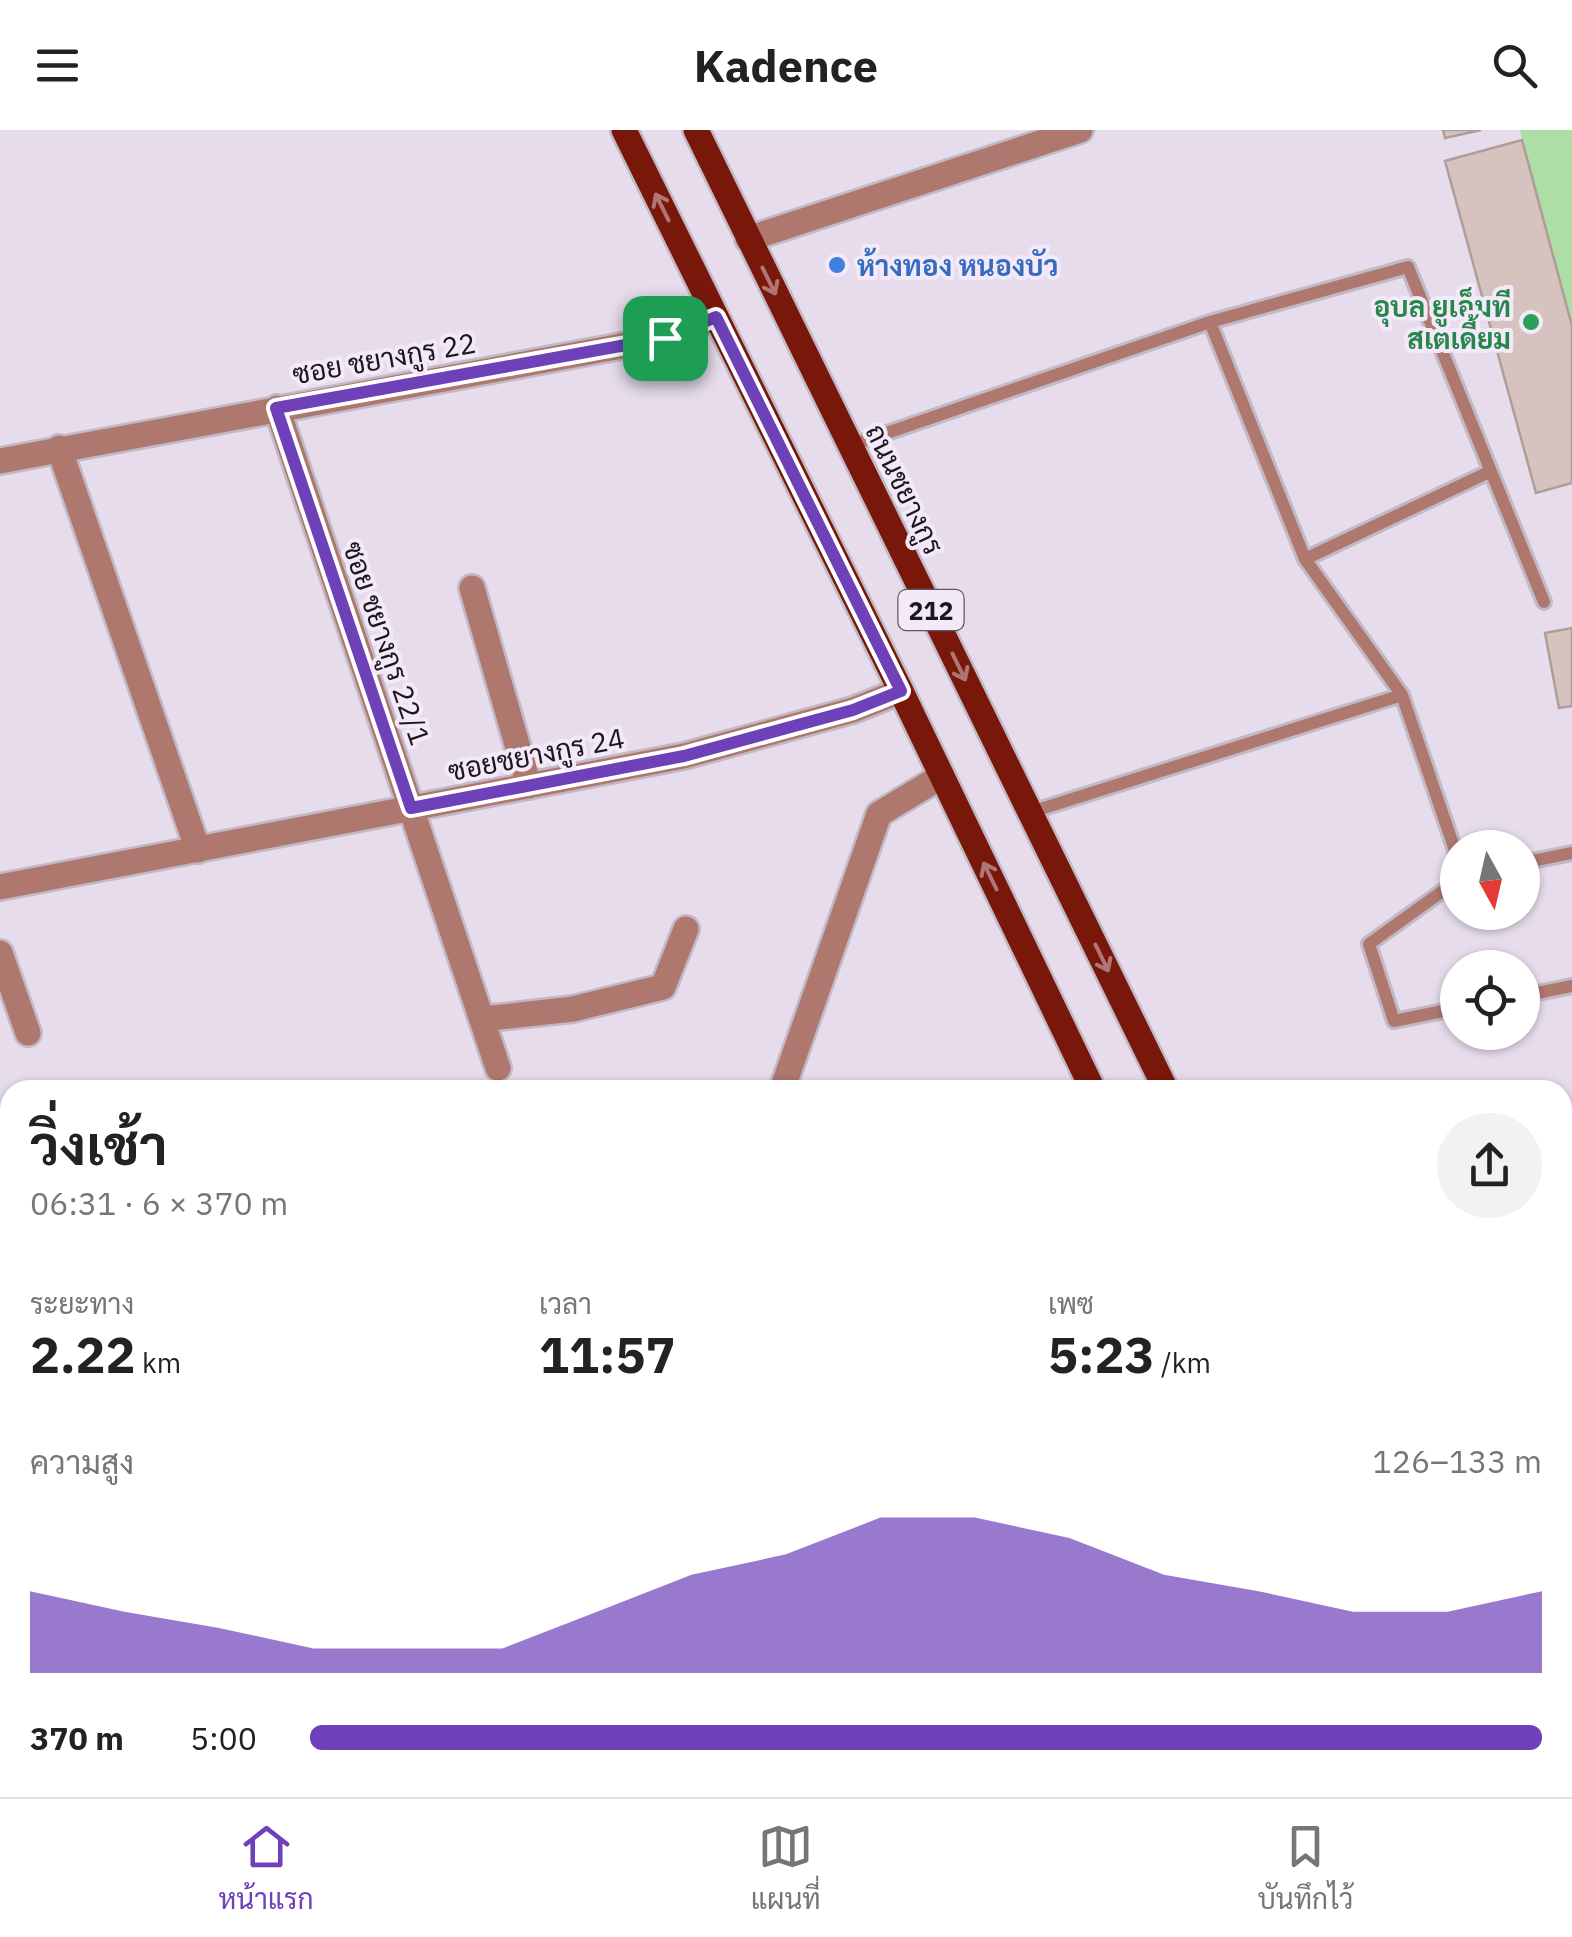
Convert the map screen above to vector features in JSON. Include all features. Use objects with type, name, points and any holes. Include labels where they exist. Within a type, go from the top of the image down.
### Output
[{"type":"main road","name":"212","points":[[624,130],[1088,1080]]},
{"type":"main road","name":"ถนนชยางกูร","points":[[696,130],[1161,1080]]},
{"type":"street","points":[[748,239],[1004,141],[1080,130]]},
{"type":"street","name":"ซอย ชยางกูร 22","points":[[0,461],[665,338],[716,317]]},
{"type":"street","name":"ซอย ชยางกูร 22/1","points":[[276,408],[498,1068]]},
{"type":"street","points":[[59,448],[198,850]]},
{"type":"street","points":[[472,588],[529,786]]},
{"type":"street","name":"ซอยชยางกูร 24","points":[[0,887],[684,756],[853,710],[901,691]]},
{"type":"street","points":[[786,1080],[879,814],[942,776]]},
{"type":"street","points":[[483,1018],[573,1008],[663,988],[686,930]]},
{"type":"street","points":[[0,952],[28,1032]]},
{"type":"lane","points":[[850,446],[1210,322],[1408,268],[1544,602]]},
{"type":"lane","points":[[1210,322],[1305,560],[1402,695],[1448,830]]},
{"type":"lane","points":[[1305,560],[1490,472]]},
{"type":"lane","points":[[1031,812],[1402,695]]},
{"type":"lane","points":[[1540,859],[1572,852]]},
{"type":"lane","points":[[1440,893],[1369,944],[1394,1021],[1440,1012]]},
{"type":"lane","points":[[1540,992],[1572,986]]},
{"type":"green space","name":"อุบล ยูเอ็มที สเตเดี้ยม","points":[[1520,130],[1572,130],[1572,483],[1536,493],[1445,161],[1522,140]]},
{"type":"building","points":[[1443,130],[1481,130],[1445,138]]},
{"type":"building","name":"อุบล ยูเอ็มที สเตเดี้ยม","points":[[1522,140],[1572,326],[1572,483],[1536,493],[1445,161]]},
{"type":"building","points":[[1572,628],[1572,706],[1559,708],[1545,633]]},
{"type":"place","name":"ห้างทอง หนองบัว","points":[[837,265]]},
{"type":"place","name":"อุบล ยูเอ็มที สเตเดี้ยม","points":[[1531,322]]},
{"type":"route","points":[[716,317],[901,691],[853,710],[684,756],[411,808],[276,408],[665,338],[716,317]]}]
